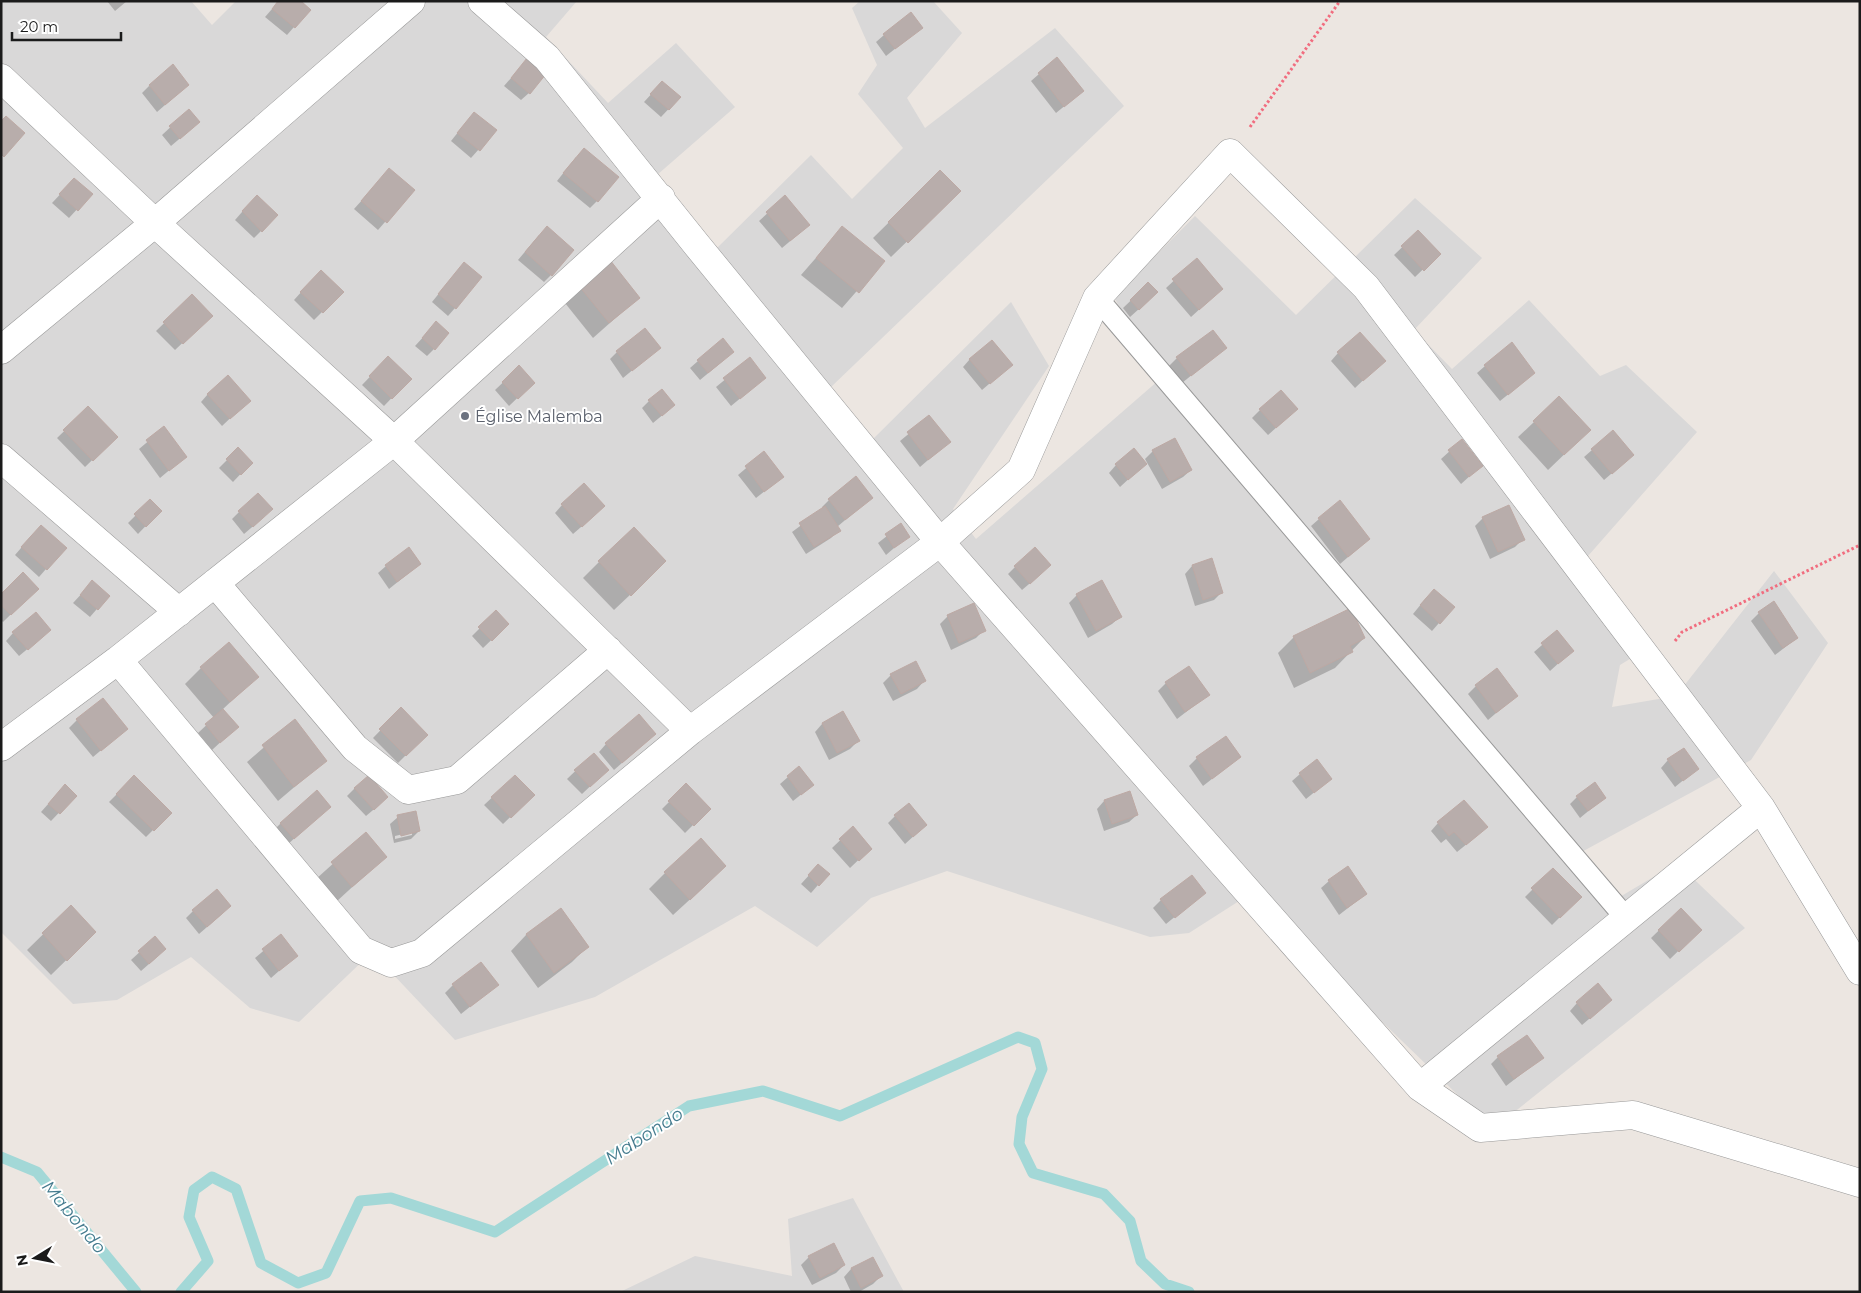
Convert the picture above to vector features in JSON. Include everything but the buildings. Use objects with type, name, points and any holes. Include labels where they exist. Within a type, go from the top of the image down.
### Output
[{"type":"street","points":[[1,350],[155,223],[411,1]]},
{"type":"street","points":[[482,1],[547,58],[696,244],[940,542],[1420,1087],[1480,1128],[1633,1115],[1860,1183]]},
{"type":"street","points":[[1,78],[155,223],[394,441],[690,731]]},
{"type":"street","points":[[118,660],[361,950],[391,963],[422,954],[690,731],[940,542],[1021,470],[1097,298],[1230,154],[1366,288],[1761,808],[1860,971]]},
{"type":"street","points":[[1,747],[180,612],[394,441],[661,198]]},
{"type":"street","points":[[1,458],[180,612]]},
{"type":"street","points":[[215,583],[355,748],[408,790],[457,780],[608,650]]},
{"type":"street","points":[[1420,1087],[1761,808]]},
{"type":"lane","points":[[1097,298],[1626,918]]},
{"type":"path","points":[[1230,154],[1340,1]]},
{"type":"path","points":[[1654,668],[1682,632],[1860,545]]},
{"type":"shaded area","points":[[1,1],[191,1],[212,25],[236,1],[577,1],[546,37],[608,103],[676,43],[735,107],[657,175],[715,250],[811,155],[852,199],[903,148],[858,94],[877,65],[852,8],[860,1],[933,1],[962,33],[907,98],[925,128],[1055,28],[1124,106],[831,387],[869,443],[1011,302],[1049,366],[953,509],[976,539],[1159,380],[1114,297],[1195,216],[1296,315],[1415,198],[1482,258],[1414,330],[1452,369],[1529,300],[1600,376],[1626,365],[1697,432],[1588,556],[1646,649],[1620,665],[1612,707],[1676,696],[1774,571],[1828,643],[1751,760],[1576,855],[1618,898],[1677,863],[1745,928],[1493,1129],[1250,894],[1189,933],[1150,937],[947,871],[871,898],[817,947],[755,906],[595,997],[455,1040],[372,952],[299,1022],[250,1008],[191,957],[117,1000],[73,1004],[1,932]]},
{"type":"shaded area","points":[[853,1198],[904,1292],[620,1292],[695,1256],[792,1276],[788,1219]]},
{"type":"waterway","name":"Mabondo","points":[[181,1292],[208,1261],[189,1217],[194,1190],[212,1177],[236,1189],[261,1263],[298,1283],[326,1273],[360,1201],[391,1198],[495,1232],[689,1106],[763,1091],[840,1116],[1018,1037],[1035,1043],[1042,1069],[1022,1117],[1019,1144],[1033,1173],[1104,1194],[1130,1221],[1141,1261],[1165,1284],[1189,1292]]},
{"type":"waterway","name":"Mabondo","points":[[1,1157],[37,1172],[136,1292]]},
{"type":"place","name":"Église Malemba","points":[[465,416]]}]
